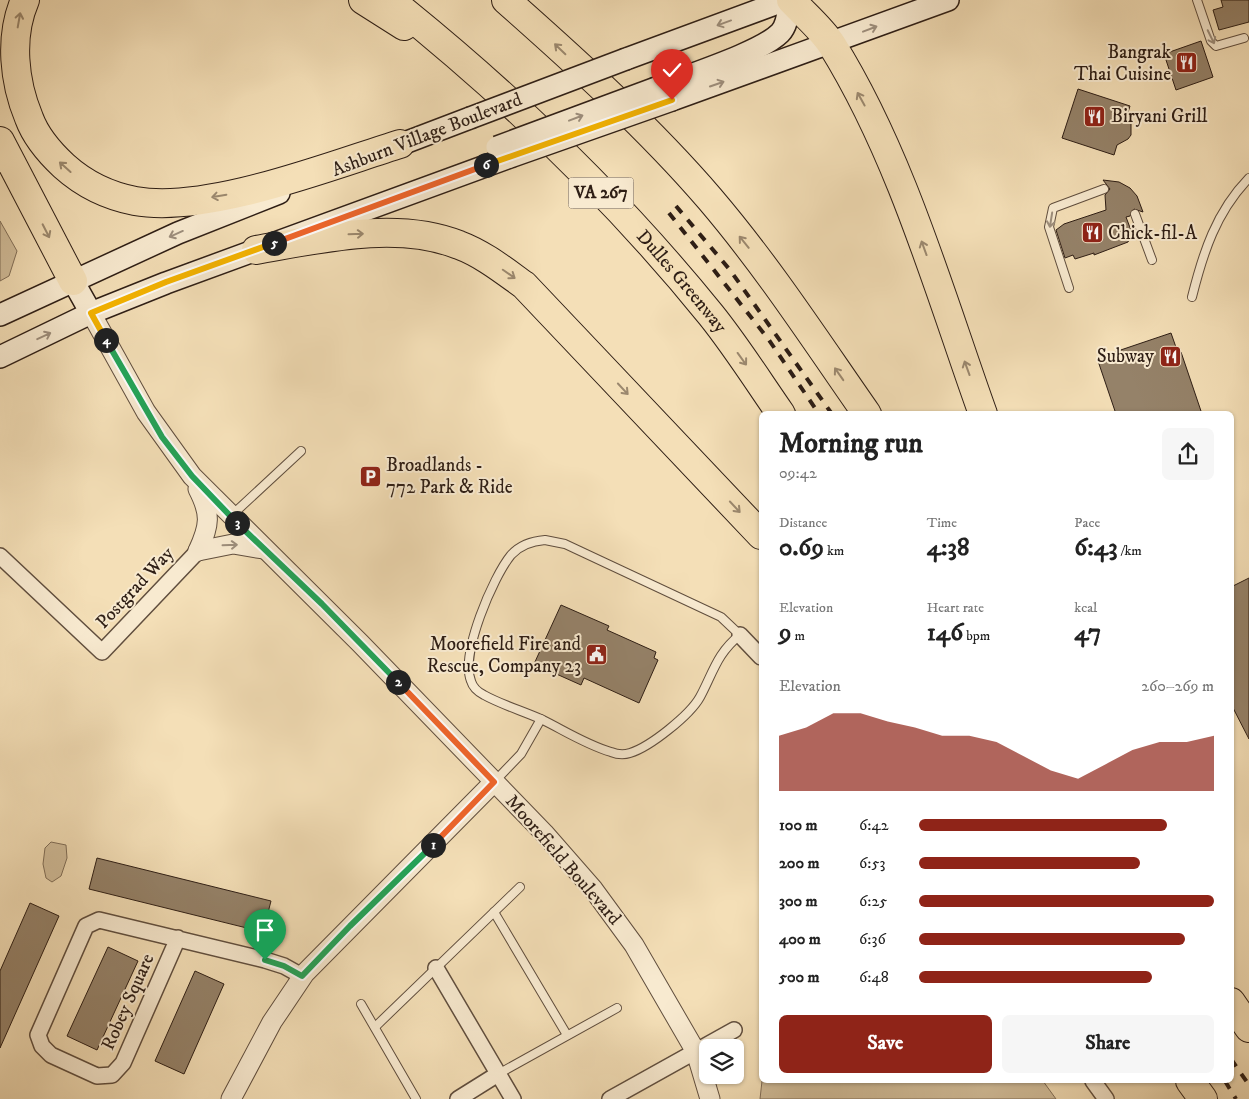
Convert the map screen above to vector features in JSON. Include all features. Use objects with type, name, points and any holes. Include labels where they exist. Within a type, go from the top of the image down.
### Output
[{"type":"highway","points":[[25,0],[19,17],[16,42],[16,79],[22,103],[32,126],[54,157],[72,173],[94,187],[117,196],[148,202],[186,201],[220,196],[259,188],[400,144]]},
{"type":"highway","points":[[363,0],[484,78]]},
{"type":"highway","name":"Dulles Greenway","points":[[390,0],[484,78],[585,176],[669,265],[712,316],[779,411]]},
{"type":"highway","points":[[506,0],[638,124],[709,198],[766,268],[865,411]]},
{"type":"highway","points":[[789,0],[831,44],[875,124],[901,185],[982,411]]},
{"type":"highway","points":[[0,141],[73,281]]},
{"type":"highway","points":[[256,250],[345,235],[383,233],[426,236],[458,245],[489,261],[524,285],[759,533]]},
{"type":"highway","points":[[1234,1006],[1249,1028]]},
{"type":"highway","points":[[1193,1083],[1203,1099]]},
{"type":"main road","name":"Ashburn Village Boulevard","points":[[0,315],[178,233],[400,144],[789,0]]},
{"type":"main road","points":[[664,94],[764,45],[781,32],[788,17],[789,0]]},
{"type":"main road","points":[[0,357],[91,313],[166,282],[381,202],[503,152],[664,94],[831,44],[948,0]]},
{"type":"main road","points":[[73,281],[91,313]]},
{"type":"street","points":[[91,313],[146,412],[192,476],[208,511],[206,534],[198,551]]},
{"type":"street","name":"Moorefield Boulevard","points":[[192,476],[230,516],[322,604],[544,833],[616,918],[696,1052],[710,1099]]},
{"type":"street","points":[[198,551],[233,544],[263,548]]},
{"type":"street","name":"Postgrad Way","points":[[2,561],[102,652],[198,551]]},
{"type":"street","points":[[740,635],[759,655]]},
{"type":"street","points":[[231,1099],[272,1022],[302,976],[326,950],[451,828],[494,782]]},
{"type":"street","name":"Robey Square","points":[[178,938],[124,1063],[112,1075],[97,1076],[51,1055],[42,1046],[38,1035],[86,926],[99,920],[178,938],[277,963],[302,976]]},
{"type":"street","points":[[436,968],[513,1099]]},
{"type":"street","points":[[610,1099],[734,1030]]},
{"type":"street","points":[[458,1099],[498,1074]]},
{"type":"street","points":[[1094,1083],[1106,1099]]},
{"type":"lane","points":[[1197,0],[1211,41],[1216,46],[1244,38]]},
{"type":"lane","points":[[1192,297],[1202,256],[1210,237],[1221,215],[1249,178]]},
{"type":"lane","points":[[1069,288],[1049,227],[1053,208],[1104,189]]},
{"type":"lane","points":[[1135,214],[1152,260]]},
{"type":"lane","points":[[230,516],[301,451]]},
{"type":"lane","points":[[545,540],[565,544],[721,617],[740,635],[722,652],[691,711],[643,747],[628,754],[614,753],[598,748],[477,690],[471,682],[468,669],[469,652],[474,633],[498,578],[512,555],[525,544],[545,540]]},
{"type":"lane","points":[[494,782],[521,754],[540,719]]},
{"type":"lane","points":[[375,1027],[520,887]]},
{"type":"lane","points":[[494,912],[567,1036]]},
{"type":"lane","points":[[361,1004],[416,1099]]},
{"type":"lane","points":[[498,1074],[617,1008]]},
{"type":"shaded area","points":[[0,221],[17,251],[9,276],[0,281]]},
{"type":"shaded area","points":[[51,842],[66,845],[67,858],[61,876],[52,882],[46,878],[43,864],[45,848]]},
{"type":"shaded area","points":[[762,1083],[1044,1083],[1056,1099],[760,1099]]},
{"type":"building","points":[[1221,0],[1249,0],[1249,22],[1219,30],[1213,10],[1223,7]]},
{"type":"building","points":[[1201,41],[1213,77],[1176,90],[1164,54]]},
{"type":"building","points":[[1078,89],[1130,106],[1126,119],[1131,123],[1131,135],[1128,139],[1117,145],[1114,155],[1062,138]]},
{"type":"building","name":"Chick-fil-A","points":[[1103,180],[1119,182],[1130,188],[1137,196],[1143,212],[1134,209],[1130,216],[1126,217],[1132,233],[1128,242],[1094,255],[1094,253],[1075,259],[1073,255],[1065,258],[1056,230],[1064,224],[1106,210],[1105,195],[1110,189]]},
{"type":"building","points":[[1171,333],[1178,353],[1181,352],[1201,411],[1115,411],[1097,358]]},
{"type":"building","points":[[1249,578],[1249,739],[1234,710],[1234,586]]},
{"type":"building","name":"Moorefield Fire and Rescue, Company 23","points":[[561,605],[609,626],[607,630],[656,652],[654,658],[658,660],[639,703],[584,678],[581,685],[534,664]]},
{"type":"building","points":[[97,858],[271,901],[263,932],[89,889]]},
{"type":"building","points":[[30,903],[59,916],[0,1048],[0,971]]},
{"type":"building","points":[[108,947],[138,961],[97,1050],[67,1036]]},
{"type":"building","points":[[195,971],[224,984],[184,1074],[155,1061]]},
{"type":"railway","points":[[676,206],[730,270],[830,411]]},
{"type":"railway","points":[[669,213],[769,340],[817,411]]},
{"type":"railway","points":[[1234,1063],[1249,1085]]},
{"type":"railway","points":[[1226,1083],[1236,1099]]},
{"type":"place","name":"Bangrak Thai Cuisine","points":[[1187,63]]},
{"type":"place","name":"Biryani Grill","points":[[1095,116]]},
{"type":"place","name":"Chick-fil-A","points":[[1092,233]]},
{"type":"place","name":"Subway","points":[[1170,356]]},
{"type":"place","name":"Broadlands - 772 Park & Ride","points":[[370,476]]},
{"type":"place","name":"Moorefield Fire and Rescue, Company 23","points":[[597,655]]},
{"type":"route","points":[[265,960],[284,966],[302,976],[350,926],[462,817],[494,782],[322,604],[230,516],[192,476],[176,457],[146,412],[91,313],[166,282],[381,202],[672,100]]}]
